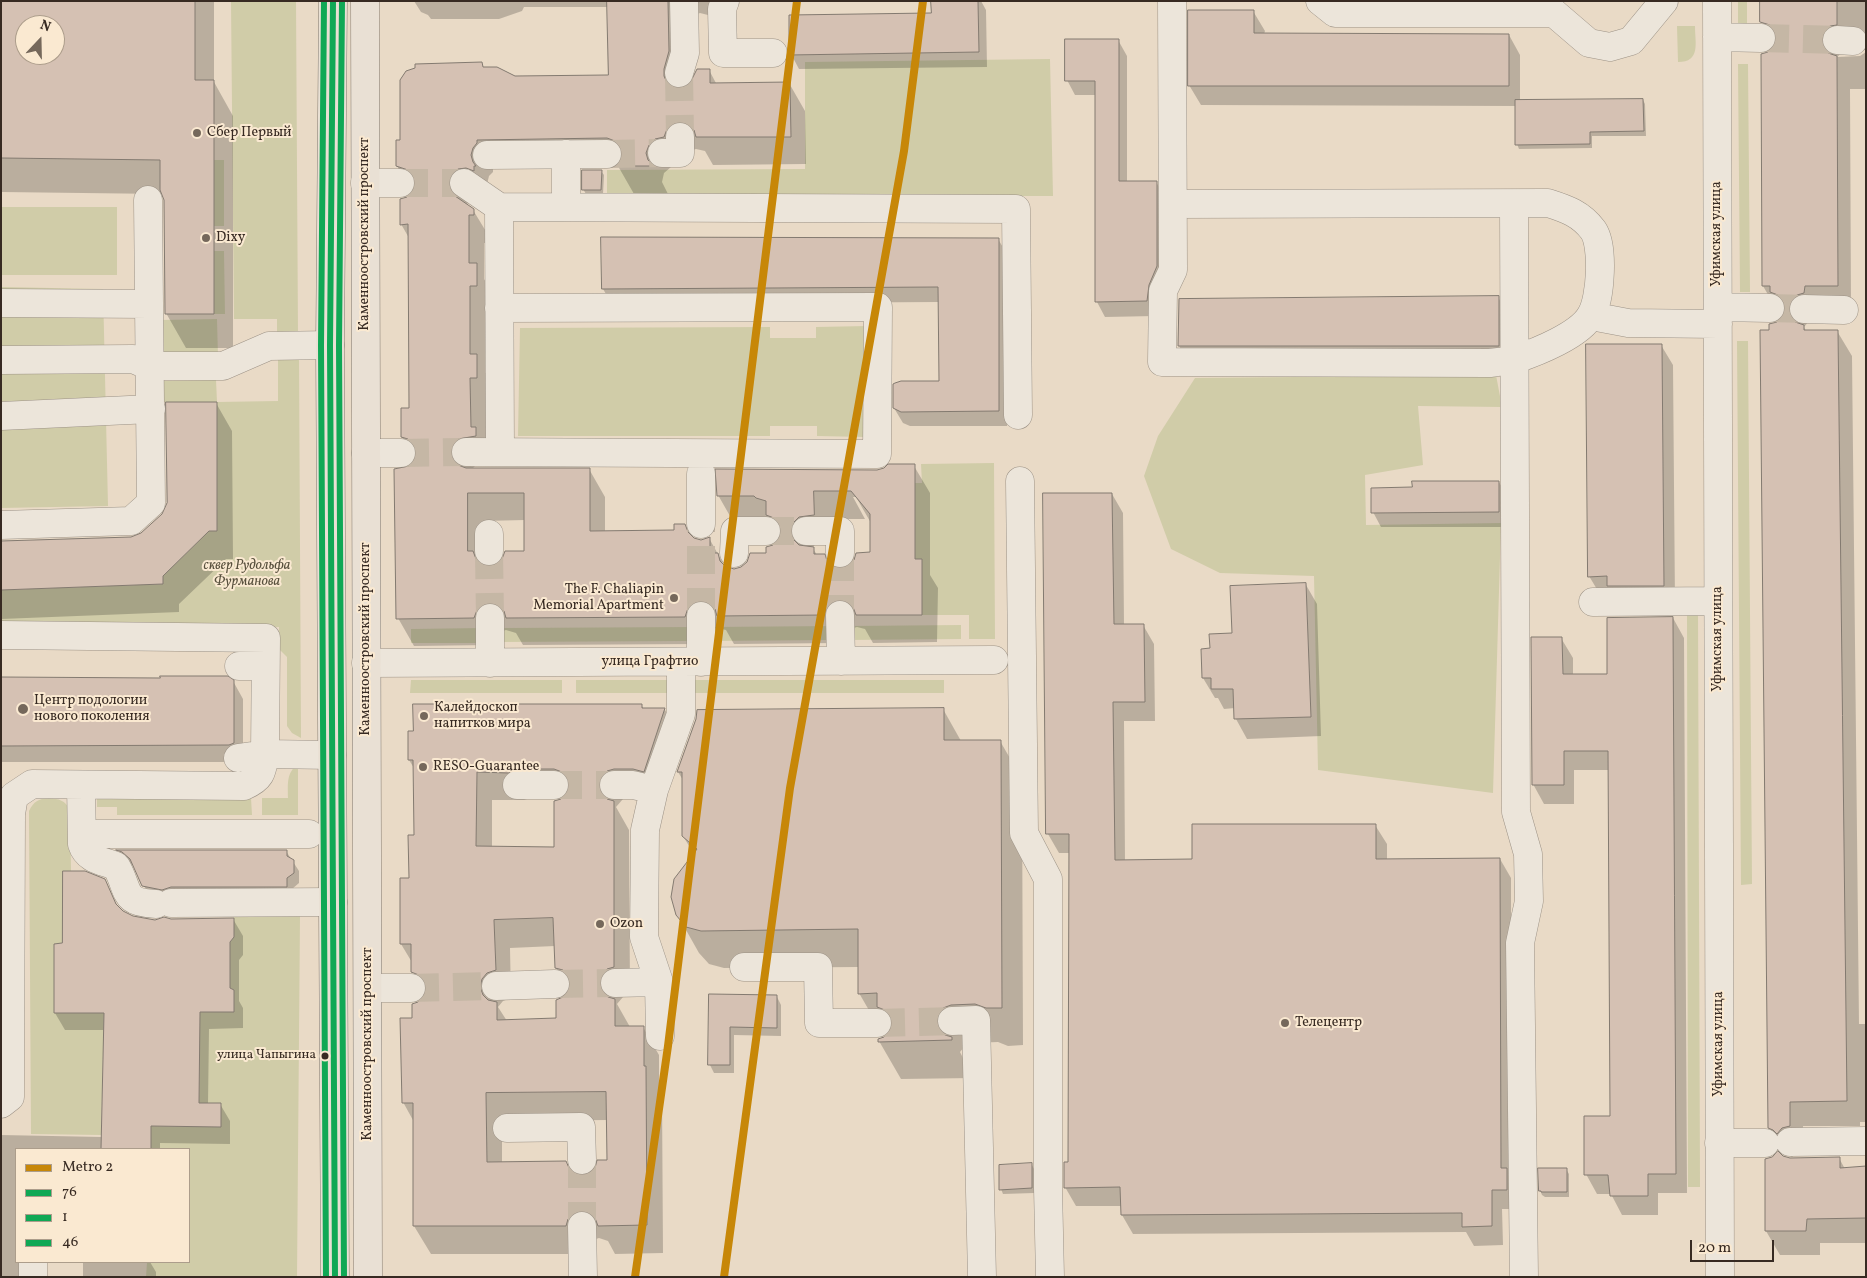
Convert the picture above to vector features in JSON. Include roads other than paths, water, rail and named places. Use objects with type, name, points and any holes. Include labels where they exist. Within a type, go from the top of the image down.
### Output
[{"type":"main road","points":[[332,1],[330,345],[335,1277]]},
{"type":"main road","name":"Каменноостровский проспект","points":[[365,1],[368,1277]]},
{"type":"street","points":[[684,1],[682,63],[723,53],[773,53]]},
{"type":"street","points":[[723,53],[722,9],[725,1]]},
{"type":"street","points":[[1172,1],[1173,270],[1163,291],[1162,362],[1490,363],[1515,359],[1571,335],[1591,316],[1600,288],[1600,258],[1594,231],[1574,212],[1548,203],[1173,204]]},
{"type":"street","points":[[1320,1],[1335,13],[1554,13],[1588,43],[1610,46],[1630,41],[1664,1]]},
{"type":"street","name":"Уфимская улица","points":[[1717,1],[1720,1277]]},
{"type":"street","points":[[1717,37],[1760,38]]},
{"type":"street","points":[[566,154],[566,207]]},
{"type":"street","points":[[488,155],[606,154]]},
{"type":"street","points":[[365,183],[400,183]]},
{"type":"street","points":[[464,183],[499,207],[1016,209],[1018,415]]},
{"type":"street","points":[[1,525],[131,521],[151,503],[148,200]]},
{"type":"street","points":[[1514,204],[1516,812],[1528,854],[1528,901],[1520,943],[1524,1277]]},
{"type":"street","points":[[499,207],[500,452]]},
{"type":"street","points":[[1,303],[149,304]]},
{"type":"street","points":[[466,452],[877,454],[878,307],[499,308]]},
{"type":"street","points":[[1591,316],[1628,323],[1718,316],[1770,308]]},
{"type":"street","points":[[1804,309],[1844,310]]},
{"type":"street","points":[[1,360],[133,359],[149,366],[223,366],[269,346],[330,345]]},
{"type":"street","points":[[1,416],[150,409]]},
{"type":"street","points":[[366,453],[401,453]]},
{"type":"street","points":[[701,474],[701,524]]},
{"type":"street","points":[[1020,481],[1024,833],[1048,879],[1048,1188],[1050,1277]]},
{"type":"street","points":[[734,553],[735,532],[766,531]]},
{"type":"street","points":[[806,531],[840,531],[840,553]]},
{"type":"street","points":[[1593,602],[1718,602]]},
{"type":"street","points":[[840,615],[840,661]]},
{"type":"street","points":[[660,1036],[659,982],[644,937],[645,830],[654,790],[681,714],[700,616]]},
{"type":"street","points":[[490,618],[490,663]]},
{"type":"street","points":[[1,635],[266,638],[252,666],[265,754],[262,768],[256,780],[244,786],[32,784],[14,796],[11,814],[10,1097],[1,1104]]},
{"type":"street","name":"улица Графтио","points":[[366,663],[994,660]]},
{"type":"street","points":[[681,714],[689,746]]},
{"type":"street","points":[[238,758],[265,754],[332,755]]},
{"type":"street","points":[[82,784],[84,852],[91,857],[116,866],[130,897],[141,904],[333,902]]},
{"type":"street","points":[[517,786],[554,785]]},
{"type":"street","points":[[614,785],[633,785],[654,790]]},
{"type":"street","points":[[82,834],[309,834]]},
{"type":"street","points":[[744,967],[818,967],[819,1023],[877,1023]]},
{"type":"street","points":[[615,983],[659,982]]},
{"type":"street","points":[[496,986],[555,984]]},
{"type":"street","points":[[368,988],[411,988]]},
{"type":"street","points":[[952,1021],[976,1020],[982,1277]]},
{"type":"street","points":[[507,1128],[581,1127],[582,1160]]},
{"type":"street","points":[[1720,1143],[1866,1141]]},
{"type":"street","points":[[582,1226],[583,1277]]},
{"type":"street","points":[[33,1263],[33,1277]]},
{"type":"tunnel","points":[[1761,38],[1837,40]]},
{"type":"tunnel","points":[[679,73],[680,137]]},
{"type":"tunnel","points":[[607,154],[662,153]]},
{"type":"tunnel","points":[[400,183],[464,183]]},
{"type":"tunnel","points":[[1770,308],[1804,309]]},
{"type":"tunnel","points":[[401,453],[466,452]]},
{"type":"tunnel","points":[[701,524],[701,616]]},
{"type":"tunnel","points":[[766,531],[806,531]]},
{"type":"tunnel","points":[[489,551],[490,618]]},
{"type":"tunnel","points":[[840,553],[840,615]]},
{"type":"tunnel","points":[[554,785],[614,785]]},
{"type":"tunnel","points":[[555,984],[615,983]]},
{"type":"tunnel","points":[[411,988],[496,986]]},
{"type":"tunnel","points":[[877,1023],[952,1021]]},
{"type":"tunnel","points":[[582,1160],[582,1226]]},
{"type":"metro line","name":"2","points":[[635,1277],[668,1046],[797,1]]},
{"type":"metro line","name":"2","points":[[724,1277],[790,788],[904,151],[923,1]]},
{"type":"place","name":"Сбер Первый","points":[[197,133]]},
{"type":"place","name":"Dixy","points":[[206,238]]},
{"type":"place","name":"The F. Chaliapin Memorial Apartment","points":[[674,598]]},
{"type":"place","name":"Центр подологии нового поколения","points":[[23,709]]},
{"type":"place","name":"Калейдоскоп напитков мира","points":[[424,716]]},
{"type":"place","name":"RESO-Guarantee","points":[[423,767]]},
{"type":"place","name":"Ozon","points":[[600,924]]},
{"type":"place","name":"Телецентр","points":[[1285,1023]]},
{"type":"place","name":"улица Чапыгина","points":[[325,1056]]},
{"type":"park label","name":"сквер Рудольфа Фурманова","points":[[247,574]]}]
